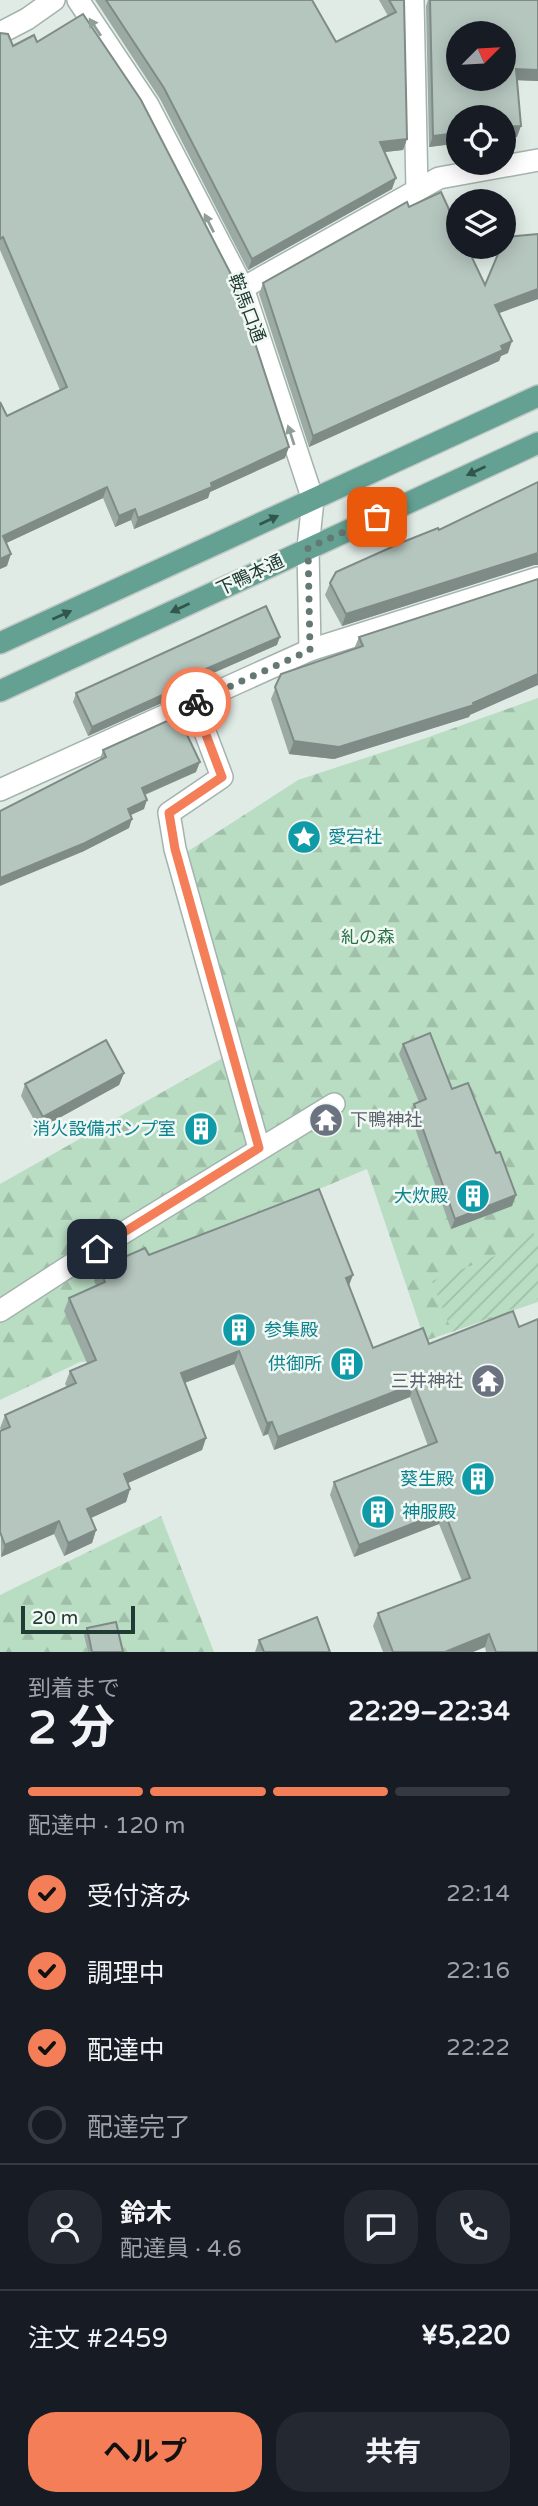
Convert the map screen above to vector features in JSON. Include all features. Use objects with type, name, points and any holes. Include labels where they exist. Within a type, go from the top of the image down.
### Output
[{"type":"main road","points":[[0,643],[538,396]]},
{"type":"main road","name":"下鴨本通","points":[[0,691],[538,443]]},
{"type":"street","points":[[0,33],[23,9],[54,0]]},
{"type":"street","name":"鞍馬口通","points":[[78,0],[148,105],[243,288],[313,499],[308,548],[310,650]]},
{"type":"street","points":[[413,0],[417,190]]},
{"type":"street","points":[[243,288],[439,178],[538,160]]},
{"type":"street","points":[[0,790],[310,650],[538,578]]},
{"type":"street","points":[[194,703],[222,777],[169,813],[175,849],[259,1148]]},
{"type":"street","points":[[0,1311],[259,1148],[334,1104]]},
{"type":"green space","name":"糺の森","points":[[538,698],[538,1302],[425,1341],[367,1169],[190,1243],[136,1357],[80,1362],[0,1400],[0,1184],[228,1055],[168,864],[298,780]]},
{"type":"green space","points":[[533,1232],[538,1245],[538,1299],[452,1332],[432,1281],[513,1249],[510,1241]]},
{"type":"green space","points":[[161,1516],[214,1652],[0,1652],[0,1595]]},
{"type":"building","points":[[106,0],[312,0],[336,42],[396,12],[389,0],[404,0],[407,139],[380,142],[396,178],[252,259],[164,88]]},
{"type":"building","points":[[430,0],[538,0],[538,70],[516,69],[521,126],[516,126],[516,105],[446,105],[446,134],[433,136]]},
{"type":"building","points":[[83,14],[141,100],[235,282],[289,447],[211,483],[212,487],[138,518],[135,509],[119,516],[107,487],[3,536],[11,554],[0,559],[0,402],[7,416],[67,387],[3,237],[0,239],[0,33],[8,34],[13,46],[34,35],[37,42]]},
{"type":"building","points":[[441,192],[446,203],[446,259],[473,259],[485,285],[496,259],[516,259],[516,236],[538,234],[538,289],[495,305],[512,341],[501,346],[503,350],[313,436],[263,283],[407,202],[409,207]]},
{"type":"building","points":[[538,482],[538,553],[346,614],[330,583],[336,572],[403,542],[438,528],[439,530]]},
{"type":"building","points":[[538,579],[538,674],[473,703],[474,705],[339,747],[294,741],[275,687],[281,674],[363,646],[359,637]]},
{"type":"building","points":[[266,606],[280,637],[180,680],[181,682],[165,689],[167,693],[92,727],[76,693]]},
{"type":"building","points":[[178,716],[200,762],[142,788],[147,800],[128,809],[132,819],[85,843],[0,878],[0,811],[106,757],[103,750]]},
{"type":"building","points":[[430,1033],[452,1089],[468,1083],[496,1153],[500,1152],[516,1195],[455,1219],[414,1104],[426,1099],[403,1044]]},
{"type":"building","points":[[106,1040],[124,1073],[43,1117],[25,1084]]},
{"type":"building","points":[[319,1189],[353,1275],[346,1278],[373,1348],[423,1328],[429,1344],[513,1311],[519,1327],[538,1319],[538,1652],[496,1652],[489,1634],[445,1652],[393,1652],[378,1613],[470,1578],[444,1511],[359,1545],[334,1482],[437,1442],[414,1384],[278,1437],[272,1422],[267,1423],[239,1351],[181,1373],[206,1438],[124,1474],[130,1489],[87,1509],[96,1530],[68,1543],[59,1521],[5,1545],[0,1532],[0,1431],[10,1427],[5,1415],[76,1383],[70,1371],[96,1360],[69,1298],[105,1282],[99,1268],[145,1248],[149,1255]]},
{"type":"building","points":[[317,1617],[330,1652],[264,1652],[259,1640]]},
{"type":"building","points":[[116,1622],[123,1652],[92,1652],[87,1628]]},
{"type":"way so far","points":[[196,702],[310,650],[308,548],[377,517]]},
{"type":"place","name":"愛宕社","points":[[304,837]]},
{"type":"place","name":"下鴨神社","points":[[326,1120]]},
{"type":"place","name":"消火設備ポンプ室","points":[[201,1129]]},
{"type":"place","name":"大炊殿","points":[[473,1196]]},
{"type":"place","name":"参集殿","points":[[239,1330]]},
{"type":"place","name":"供御所","points":[[347,1364]]},
{"type":"place","name":"三井神社","points":[[488,1381]]},
{"type":"place","name":"葵生殿","points":[[478,1479]]},
{"type":"place","name":"神服殿","points":[[378,1512]]},
{"type":"route","points":[[97,1249],[259,1148],[175,849],[169,813],[222,777],[194,703],[196,702]]}]
